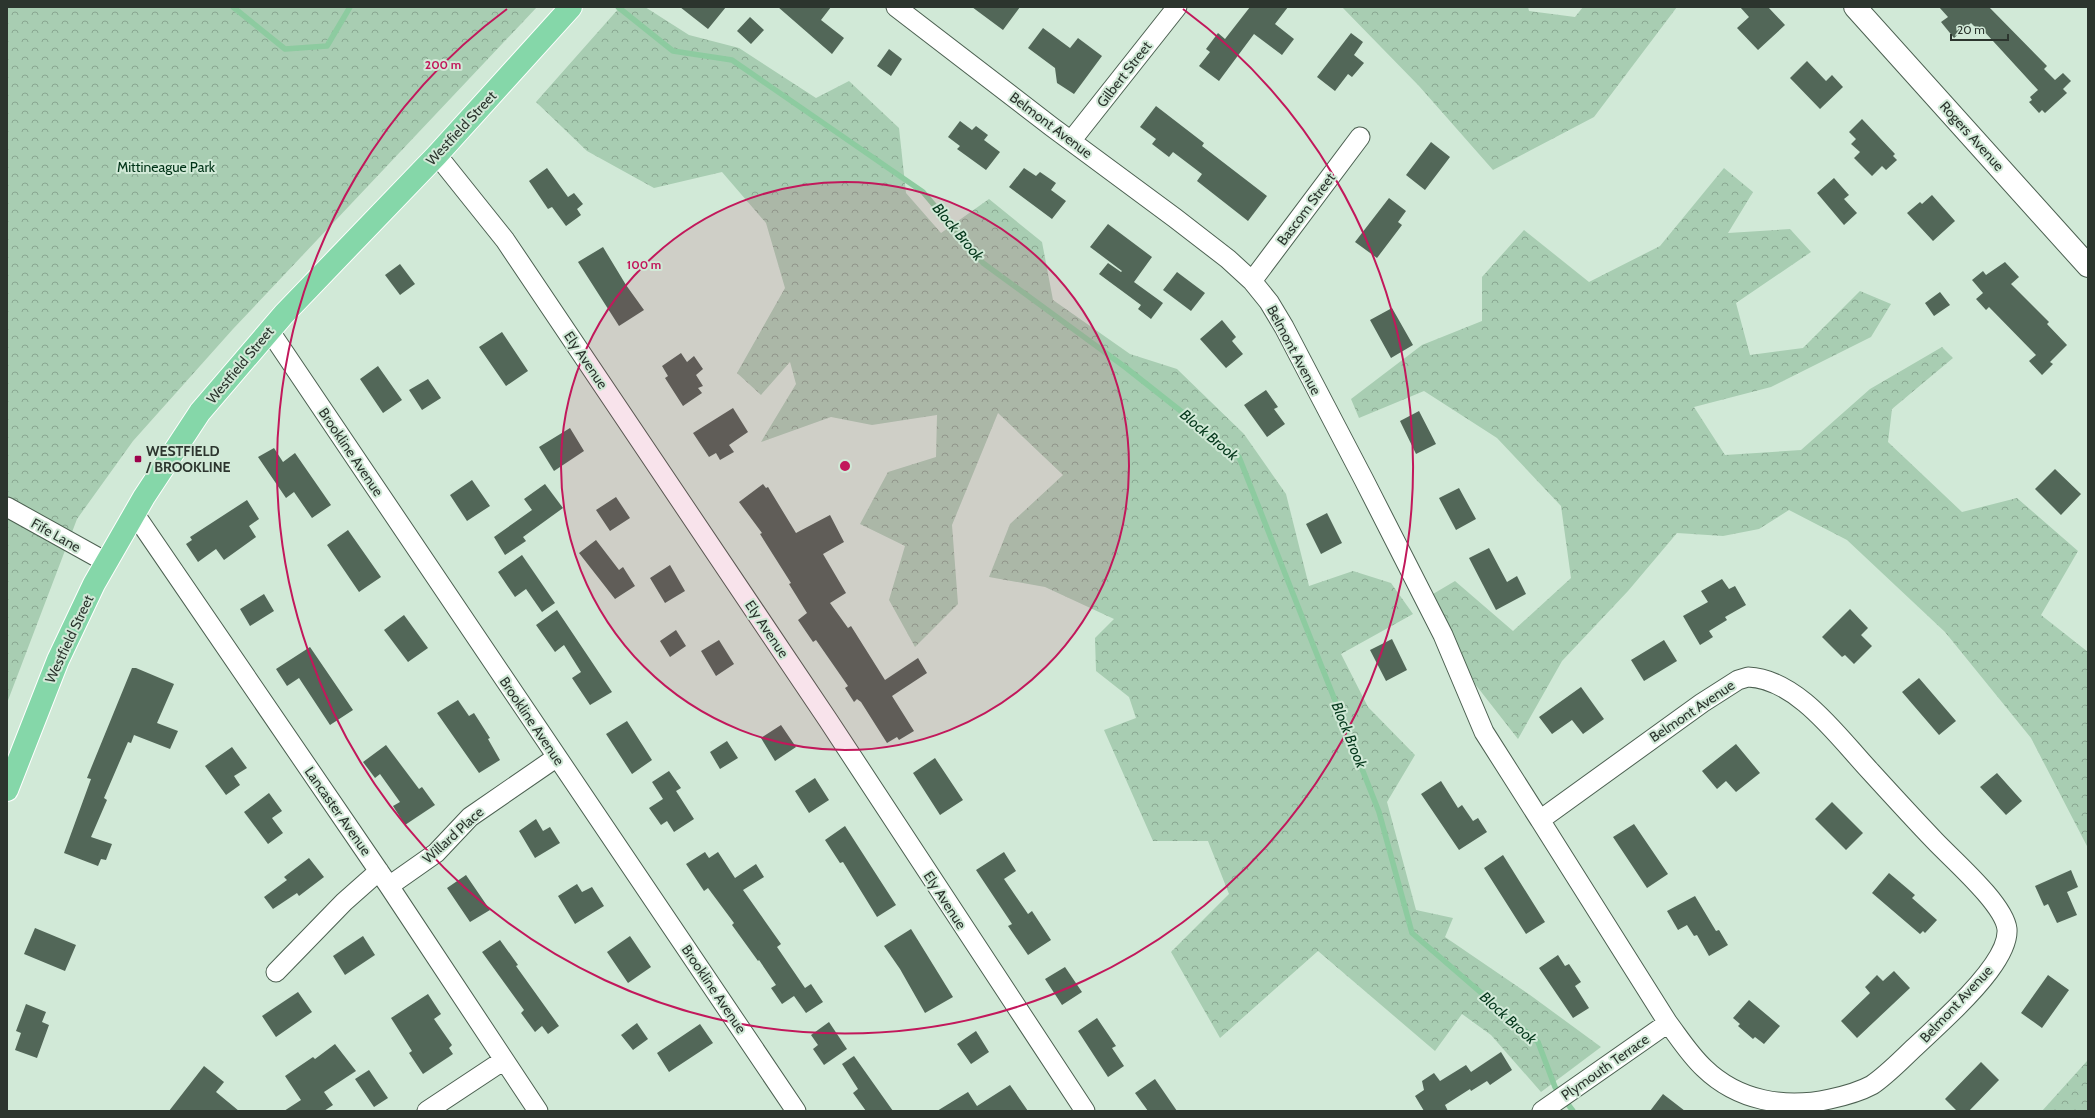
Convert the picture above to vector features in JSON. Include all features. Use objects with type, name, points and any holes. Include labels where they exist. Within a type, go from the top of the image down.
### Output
[{"type":"main road","name":"Westfield Street","points":[[7,790],[58,660],[106,562],[170,455],[200,412],[269,330],[311,284],[437,155],[571,7]]},
{"type":"main road","name":"Rogers Avenue","points":[[1855,7],[2088,266]]},
{"type":"street","name":"Belmont Avenue","points":[[896,7],[1228,259],[1252,281],[1269,302],[1284,327],[1364,480],[1443,635],[1484,732],[1668,1023],[1691,1055],[1704,1069],[1740,1092],[1766,1101],[1786,1104],[1808,1103],[1840,1097],[1871,1085],[1886,1074],[1950,1015],[1986,975],[2000,952],[2007,930],[2003,918],[1974,880],[1944,850],[1825,722],[1786,688],[1768,679],[1748,677],[1738,680],[1719,691],[1540,820]]},
{"type":"street","name":"Gilbert Street","points":[[1071,141],[1177,7]]},
{"type":"street","name":"Bascom Street","points":[[1252,281],[1360,137]]},
{"type":"street","name":"Ely Avenue","points":[[437,155],[505,240],[828,720],[1085,1111]]},
{"type":"street","name":"Brookline Avenue","points":[[269,330],[796,1111]]},
{"type":"street","name":"Fife Lane","points":[[7,507],[106,562]]},
{"type":"street","name":"Lancaster Avenue","points":[[134,513],[384,879],[538,1111]]},
{"type":"street","name":"Willard Place","points":[[276,972],[344,902],[384,879],[436,853],[470,817],[557,757]]},
{"type":"street","name":"Plymouth Terrace","points":[[1549,1106],[1668,1023]]},
{"type":"street","points":[[427,1111],[504,1060]]},
{"type":"green space","name":"Mittineague Park","points":[[7,7],[537,7],[233,329],[133,441],[77,519],[7,703]]},
{"type":"green space","points":[[620,7],[645,7],[689,35],[739,48],[816,98],[849,81],[899,128],[906,193],[941,233],[989,199],[1042,242],[1053,300],[1130,354],[1177,369],[1244,434],[1286,494],[1309,586],[1353,571],[1391,583],[1413,614],[1341,654],[1368,707],[1415,755],[1387,802],[1416,910],[1453,918],[1445,937],[1530,995],[1601,1047],[1541,1092],[1491,1035],[1462,1014],[1435,1051],[1318,951],[1220,1038],[1171,952],[1229,894],[1208,841],[1153,841],[1104,730],[1136,718],[1129,697],[1096,671],[1095,638],[1114,619],[1045,587],[989,577],[1010,524],[1063,475],[998,413],[952,525],[958,604],[915,647],[889,600],[905,546],[860,524],[888,472],[936,457],[937,415],[872,425],[831,417],[761,442],[796,384],[790,362],[761,395],[737,373],[785,288],[766,223],[722,172],[654,188],[587,151],[536,102]]},
{"type":"green space","points":[[1342,7],[1528,7],[1529,11],[1575,17],[1583,7],[1677,7],[1594,117],[1493,170],[1419,86]]},
{"type":"green space","points":[[1724,168],[1753,192],[1728,233],[1790,229],[1811,252],[1736,303],[1750,355],[1803,348],[1860,291],[1891,304],[1871,337],[1771,387],[1694,407],[1725,455],[1801,450],[1870,389],[1942,347],[1953,358],[1892,409],[1888,442],[1962,512],[2017,498],[2078,551],[2041,615],[2088,652],[2088,848],[2031,738],[1945,632],[1847,540],[1789,510],[1759,529],[1723,536],[1677,533],[1628,591],[1562,661],[1518,739],[1475,684],[1433,594],[1455,581],[1513,631],[1571,578],[1561,506],[1497,438],[1424,391],[1359,418],[1351,399],[1422,345],[1482,321],[1482,277],[1524,230],[1589,282],[1660,246]]},
{"type":"green space","points":[[2088,1060],[2088,1111],[2042,1111],[2087,1061]]},
{"type":"building","points":[[680,7],[726,7],[708,29]]},
{"type":"building","points":[[778,7],[831,7],[821,20],[844,38],[832,54]]},
{"type":"building","points":[[972,7],[1020,7],[1003,30]]},
{"type":"building","points":[[1250,7],[1288,7],[1275,24],[1294,39],[1282,55],[1254,34],[1219,81],[1199,66],[1210,52],[1206,49],[1218,33],[1225,39]]},
{"type":"building","points":[[1740,7],[1768,7],[1785,25],[1758,50],[1737,28],[1749,17]]},
{"type":"building","points":[[1939,7],[1989,7],[2047,66],[2044,69],[2055,80],[2063,73],[2071,81],[2063,89],[2067,93],[2045,113],[2042,110],[2039,113],[2029,102],[2032,100],[2030,97],[2038,90],[1982,29],[1979,31],[1971,23],[1954,38],[1941,22],[1948,17]]},
{"type":"building","points":[[750,17],[764,30],[751,44],[737,31]]},
{"type":"building","points":[[1043,28],[1070,48],[1078,38],[1102,56],[1074,94],[1057,83],[1055,68],[1028,48]]},
{"type":"building","points":[[1351,33],[1363,42],[1354,55],[1364,63],[1352,77],[1348,74],[1335,91],[1317,77]]},
{"type":"building","points":[[889,49],[902,59],[891,76],[877,66]]},
{"type":"building","points":[[1807,61],[1826,81],[1832,75],[1843,87],[1820,109],[1790,78]]},
{"type":"building","points":[[1156,106],[1204,143],[1202,146],[1267,196],[1248,221],[1197,181],[1202,174],[1173,152],[1169,157],[1152,144],[1156,139],[1140,127]]},
{"type":"building","points":[[1862,119],[1895,154],[1893,156],[1897,160],[1886,170],[1882,166],[1872,176],[1854,158],[1860,152],[1851,144],[1856,139],[1849,132]]},
{"type":"building","points":[[960,121],[972,130],[976,126],[988,135],[984,140],[1000,152],[986,170],[957,149],[960,146],[948,137]]},
{"type":"building","points":[[1431,142],[1450,157],[1425,190],[1406,175]]},
{"type":"building","points":[[547,168],[568,197],[574,193],[583,204],[577,209],[581,215],[566,226],[552,207],[548,209],[529,181]]},
{"type":"building","points":[[1024,168],[1036,176],[1040,172],[1056,183],[1051,190],[1066,201],[1052,219],[1009,187]]},
{"type":"building","points":[[1834,178],[1849,195],[1844,199],[1857,213],[1844,225],[1817,193]]},
{"type":"building","points":[[1932,195],[1955,221],[1933,241],[1907,213],[1920,202],[1922,204]]},
{"type":"building","points":[[1389,198],[1406,211],[1398,222],[1402,225],[1377,258],[1355,242]]},
{"type":"building","points":[[1108,224],[1152,257],[1134,282],[1163,303],[1151,319],[1138,309],[1141,305],[1099,274],[1108,263],[1121,272],[1122,271],[1090,247]]},
{"type":"building","points":[[603,247],[626,285],[644,310],[619,326],[578,262]]},
{"type":"building","points":[[2005,262],[2019,277],[2011,284],[2049,322],[2047,324],[2067,345],[2050,362],[2053,364],[2042,375],[2029,361],[2036,355],[1989,307],[1986,310],[1976,299],[1983,293],[1972,280],[1983,271],[1986,275]]},
{"type":"building","points":[[400,264],[415,284],[400,295],[385,275]]},
{"type":"building","points":[[1177,272],[1205,293],[1191,311],[1163,290]]},
{"type":"building","points":[[1940,292],[1950,305],[1934,316],[1925,303]]},
{"type":"building","points":[[1392,308],[1413,345],[1391,358],[1370,320]]},
{"type":"building","points":[[1222,320],[1236,337],[1232,341],[1243,354],[1226,368],[1200,339]]},
{"type":"building","points":[[502,332],[528,371],[506,386],[479,347]]},
{"type":"building","points":[[681,353],[687,362],[694,356],[703,369],[696,375],[703,386],[698,388],[702,393],[683,406],[665,378],[668,376],[662,366]]},
{"type":"building","points":[[378,366],[402,400],[383,413],[360,379]]},
{"type":"building","points":[[428,379],[441,398],[422,410],[409,390]]},
{"type":"building","points":[[1266,390],[1278,407],[1274,409],[1285,424],[1267,437],[1244,405]]},
{"type":"building","points":[[733,408],[748,432],[729,445],[734,452],[720,460],[716,453],[709,457],[693,433]]},
{"type":"building","points":[[1419,411],[1436,444],[1416,454],[1400,421]]},
{"type":"building","points":[[570,428],[584,451],[554,471],[539,447]]},
{"type":"building","points":[[274,448],[283,462],[295,453],[331,505],[312,518],[294,492],[286,498],[258,457]]},
{"type":"building","points":[[2055,469],[2081,494],[2061,515],[2035,489]]},
{"type":"building","points":[[472,480],[490,506],[467,521],[450,495]]},
{"type":"building","points":[[545,484],[563,508],[523,537],[526,541],[505,555],[494,537],[532,510],[524,499]]},
{"type":"building","points":[[763,484],[766,488],[768,487],[796,533],[830,515],[844,542],[823,554],[846,593],[830,603],[848,628],[851,626],[885,680],[918,658],[927,673],[892,696],[914,731],[899,740],[897,737],[887,743],[861,702],[857,699],[854,702],[845,688],[848,686],[816,640],[813,642],[798,620],[807,613],[789,584],[791,583],[760,534],[762,533],[739,502]]},
{"type":"building","points":[[1459,488],[1476,519],[1456,530],[1439,498]]},
{"type":"building","points":[[616,497],[630,518],[610,531],[596,510]]},
{"type":"building","points":[[247,500],[259,519],[249,526],[256,537],[224,560],[216,549],[198,562],[186,544],[192,540],[190,537]]},
{"type":"building","points":[[1327,513],[1342,543],[1321,554],[1306,524]]},
{"type":"building","points":[[348,530],[381,577],[359,592],[327,545]]},
{"type":"building","points":[[596,540],[619,570],[623,567],[635,586],[615,599],[579,553]]},
{"type":"building","points":[[1489,548],[1507,582],[1517,576],[1526,594],[1496,610],[1469,558]]},
{"type":"building","points":[[522,555],[555,603],[542,612],[526,589],[515,597],[498,572]]},
{"type":"building","points":[[670,565],[685,591],[665,603],[650,578]]},
{"type":"building","points":[[1722,579],[1729,589],[1735,586],[1746,605],[1725,617],[1727,620],[1709,631],[1713,637],[1700,645],[1683,616],[1708,602],[1701,591]]},
{"type":"building","points":[[264,594],[274,611],[250,626],[240,609]]},
{"type":"building","points":[[1850,609],[1868,628],[1861,635],[1872,646],[1854,664],[1845,655],[1842,657],[1822,637]]},
{"type":"building","points":[[557,610],[612,692],[590,705],[572,678],[581,672],[564,645],[555,652],[536,625]]},
{"type":"building","points":[[404,615],[428,648],[408,662],[384,630]]},
{"type":"building","points":[[676,630],[686,646],[670,657],[660,641]]},
{"type":"building","points":[[1392,639],[1407,670],[1386,681],[1370,650]]},
{"type":"building","points":[[719,640],[734,664],[716,676],[701,651]]},
{"type":"building","points":[[1664,640],[1677,661],[1644,681],[1631,660]]},
{"type":"building","points":[[310,647],[353,710],[330,725],[299,678],[287,686],[276,669]]},
{"type":"building","points":[[132,668],[136,668],[174,684],[157,723],[178,731],[170,749],[134,735],[131,743],[128,742],[104,798],[107,800],[91,837],[112,844],[106,860],[101,859],[98,866],[64,853],[91,779],[87,778]]},
{"type":"building","points":[[1919,678],[1956,721],[1939,735],[1902,692]]},
{"type":"building","points":[[1581,687],[1604,719],[1583,734],[1572,720],[1552,734],[1539,717]]},
{"type":"building","points":[[458,700],[469,716],[474,713],[490,738],[488,739],[500,760],[479,773],[437,713]]},
{"type":"building","points":[[627,721],[652,760],[632,774],[606,734]]},
{"type":"building","points":[[781,725],[796,747],[775,761],[761,738]]},
{"type":"building","points":[[727,741],[738,758],[720,769],[710,752]]},
{"type":"building","points":[[1736,744],[1760,773],[1736,792],[1726,781],[1717,789],[1702,771]]},
{"type":"building","points":[[386,745],[419,789],[422,787],[435,805],[405,825],[393,806],[400,802],[380,774],[375,778],[363,762]]},
{"type":"building","points":[[232,747],[247,768],[234,776],[240,785],[226,795],[205,766]]},
{"type":"building","points":[[935,758],[963,800],[940,815],[913,773]]},
{"type":"building","points":[[669,771],[681,788],[676,791],[694,819],[674,832],[667,821],[661,825],[649,808],[663,799],[652,782]]},
{"type":"building","points":[[1997,773],[2022,801],[2006,815],[1980,787]]},
{"type":"building","points":[[815,778],[829,800],[809,813],[795,791]]},
{"type":"building","points":[[1441,781],[1458,808],[1462,805],[1473,821],[1478,818],[1487,832],[1459,850],[1421,794]]},
{"type":"building","points":[[269,793],[282,811],[272,818],[283,833],[268,844],[244,812]]},
{"type":"building","points":[[1832,802],[1863,833],[1846,850],[1815,819]]},
{"type":"building","points":[[536,819],[543,831],[550,827],[560,843],[535,858],[519,831]]},
{"type":"building","points":[[1634,824],[1668,874],[1647,888],[1613,837]]},
{"type":"building","points":[[845,826],[896,905],[877,917],[843,862],[840,863],[825,840]]},
{"type":"building","points":[[705,852],[709,858],[718,852],[735,878],[756,864],[764,877],[743,890],[781,944],[777,947],[805,988],[811,984],[823,1002],[806,1013],[794,996],[782,1004],[771,988],[776,985],[732,925],[734,923],[708,888],[704,891],[686,864]]},
{"type":"building","points":[[1004,852],[1016,871],[1004,879],[1028,914],[1032,911],[1051,940],[1028,955],[1008,926],[1012,924],[976,870]]},
{"type":"building","points":[[1503,855],[1545,922],[1526,934],[1484,868]]},
{"type":"building","points":[[309,858],[324,877],[299,896],[297,893],[273,909],[264,897],[287,880],[284,877]]},
{"type":"building","points":[[2071,870],[2078,887],[2067,892],[2077,915],[2057,923],[2048,904],[2044,906],[2035,886]]},
{"type":"building","points":[[1889,873],[1915,895],[1912,898],[1937,920],[1925,933],[1923,931],[1920,934],[1872,893]]},
{"type":"building","points":[[466,875],[490,910],[470,922],[447,888]]},
{"type":"building","points":[[577,884],[582,892],[592,887],[604,906],[575,924],[558,896]]},
{"type":"building","points":[[1695,896],[1716,931],[1719,930],[1728,945],[1709,956],[1697,935],[1694,936],[1687,925],[1678,930],[1667,911]]},
{"type":"building","points":[[35,928],[76,945],[65,971],[24,954]]},
{"type":"building","points":[[911,929],[953,997],[925,1013],[900,969],[884,946]]},
{"type":"building","points":[[363,936],[375,955],[345,975],[333,956]]},
{"type":"building","points":[[630,936],[651,967],[628,983],[607,952]]},
{"type":"building","points":[[500,940],[518,965],[516,966],[559,1026],[548,1034],[542,1026],[535,1032],[521,1013],[524,1010],[482,952]]},
{"type":"building","points":[[1558,955],[1565,966],[1569,964],[1581,982],[1575,986],[1589,1008],[1573,1018],[1539,968]]},
{"type":"building","points":[[1065,967],[1082,992],[1062,1005],[1045,979]]},
{"type":"building","points":[[1894,971],[1910,988],[1857,1038],[1841,1021],[1870,993],[1865,987],[1877,975],[1883,981]]},
{"type":"building","points":[[2048,975],[2069,990],[2042,1028],[2021,1013]]},
{"type":"building","points":[[298,992],[312,1012],[276,1037],[262,1016]]},
{"type":"building","points":[[428,994],[441,1014],[434,1019],[452,1045],[449,1048],[453,1054],[423,1074],[409,1053],[412,1051],[391,1018]]},
{"type":"building","points":[[1749,1000],[1780,1026],[1764,1044],[1755,1037],[1753,1039],[1738,1026],[1740,1024],[1733,1018]]},
{"type":"building","points":[[26,1004],[46,1012],[42,1022],[49,1025],[37,1058],[15,1050],[21,1033],[16,1031]]},
{"type":"building","points":[[1097,1018],[1116,1046],[1112,1048],[1124,1066],[1108,1077],[1078,1031]]},
{"type":"building","points":[[829,1022],[847,1049],[824,1065],[813,1049],[818,1045],[811,1035]]},
{"type":"building","points":[[637,1023],[648,1039],[633,1050],[621,1035]]},
{"type":"building","points":[[700,1024],[713,1043],[669,1072],[657,1053]]},
{"type":"building","points":[[976,1031],[989,1052],[971,1064],[957,1044]]},
{"type":"building","points":[[335,1044],[356,1071],[324,1092],[333,1105],[324,1111],[284,1111],[301,1100],[285,1076],[313,1057],[315,1059]]},
{"type":"building","points":[[1501,1052],[1512,1070],[1490,1085],[1487,1081],[1471,1091],[1470,1089],[1445,1105],[1448,1111],[1424,1111],[1415,1096],[1424,1090],[1422,1081],[1434,1073],[1440,1081],[1466,1065],[1471,1072]]},
{"type":"building","points":[[854,1056],[893,1111],[866,1111],[853,1093],[858,1089],[842,1064]]},
{"type":"building","points":[[1981,1062],[1999,1080],[1969,1111],[1957,1111],[1945,1099]]},
{"type":"building","points":[[204,1066],[224,1082],[216,1092],[239,1111],[169,1111]]},
{"type":"building","points":[[369,1070],[388,1098],[374,1107],[355,1079]]},
{"type":"building","points":[[1155,1079],[1177,1111],[1148,1111],[1135,1093]]},
{"type":"building","points":[[1010,1085],[1028,1111],[937,1111],[968,1092],[977,1106]]},
{"type":"building","points":[[1663,1094],[1685,1111],[1650,1111]]},
{"type":"waterway","name":"Block Brook","points":[[233,7],[285,49],[327,46],[350,7]]},
{"type":"waterway","name":"Block Brook","points":[[618,7],[673,51],[732,60],[923,192],[983,263],[1125,367],[1239,457],[1379,812],[1412,933],[1538,1042],[1555,1087],[1573,1111]]},
{"type":"place","name":"WESTFIELD / BROOKLINE","points":[[138,459]]}]
